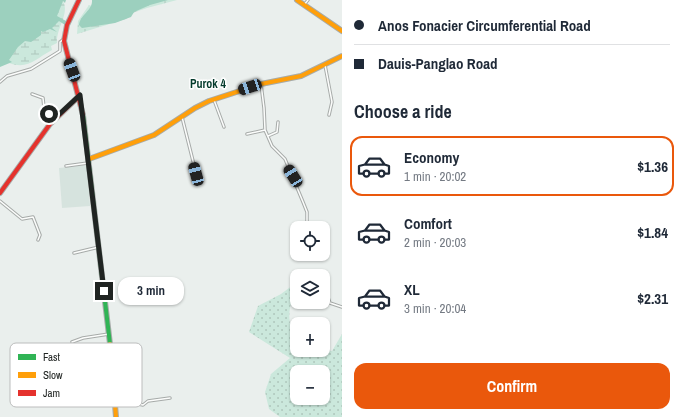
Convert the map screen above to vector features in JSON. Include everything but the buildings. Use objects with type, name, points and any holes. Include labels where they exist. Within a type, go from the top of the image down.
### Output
[{"type":"main road","points":[[79,0],[70,18],[64,40],[64,48],[80,95],[110,343]]},
{"type":"main road","points":[[297,0],[342,31]]},
{"type":"main road","points":[[89,161],[154,135],[195,108],[214,100],[261,84],[301,76],[342,56]]},
{"type":"main road","points":[[0,193],[53,120],[80,95]]},
{"type":"street","points":[[304,5],[308,0]]},
{"type":"street","points":[[0,82],[7,76],[31,69],[40,62],[52,57],[60,51],[60,42],[64,40]]},
{"type":"street","points":[[325,65],[332,102],[329,115]]},
{"type":"street","points":[[261,84],[265,130],[272,146],[285,159],[307,212],[307,221]]},
{"type":"street","points":[[32,94],[43,98],[44,108],[53,120]]},
{"type":"street","points":[[214,100],[224,127]]},
{"type":"street","points":[[182,117],[197,177]]},
{"type":"street","points":[[268,136],[278,132],[278,122]]},
{"type":"street","points":[[247,134],[265,130]]},
{"type":"street","points":[[66,166],[89,161]]},
{"type":"street","points":[[0,201],[22,219],[33,217],[40,235],[38,240]]},
{"type":"street","points":[[74,253],[99,247]]},
{"type":"street","points":[[330,303],[342,306]]},
{"type":"street","points":[[72,342],[83,338],[109,334]]},
{"type":"street","points":[[142,405],[148,401],[170,398]]},
{"type":"shaded area","points":[[0,0],[66,0],[65,3],[63,1],[57,16],[66,21],[65,25],[59,21],[52,28],[57,32],[50,29],[43,32],[41,31],[41,35],[31,42],[25,41],[18,47],[9,60],[12,62],[0,67]]},
{"type":"shaded area","points":[[92,0],[168,0],[150,5],[134,12],[131,17],[115,23],[82,28],[79,25],[80,21],[91,7]]},
{"type":"shaded area","points":[[87,165],[90,206],[62,208],[59,168]]},
{"type":"green space","points":[[125,0],[177,0],[135,12],[126,19],[77,34],[78,21],[89,5],[104,10]]},
{"type":"green space","points":[[63,1],[65,6],[64,16],[58,32],[57,43],[51,46],[52,50],[36,60],[26,64],[16,65],[9,63],[9,54]]},
{"type":"green space","points":[[290,287],[290,357],[330,357],[330,351],[332,351],[342,334],[342,417],[280,417],[269,409],[265,392],[271,374],[290,358],[249,332],[258,306],[281,294]]},
{"type":"traffic: fast","points":[[83,115],[110,343]]},
{"type":"traffic: slow","points":[[297,0],[342,31]]},
{"type":"traffic: slow","points":[[89,159],[154,135],[195,108],[209,101],[261,84],[301,76],[342,56]]},
{"type":"traffic: slow","points":[[115,407],[116,417]]},
{"type":"traffic: jam","points":[[79,0],[67,25],[64,41],[83,115]]},
{"type":"traffic: jam","points":[[0,193],[50,124],[79,96]]},
{"type":"district","name":"Purok 4","points":[[208,84]]},
{"type":"route","points":[[49,114],[53,120],[80,95],[104,291]]}]
